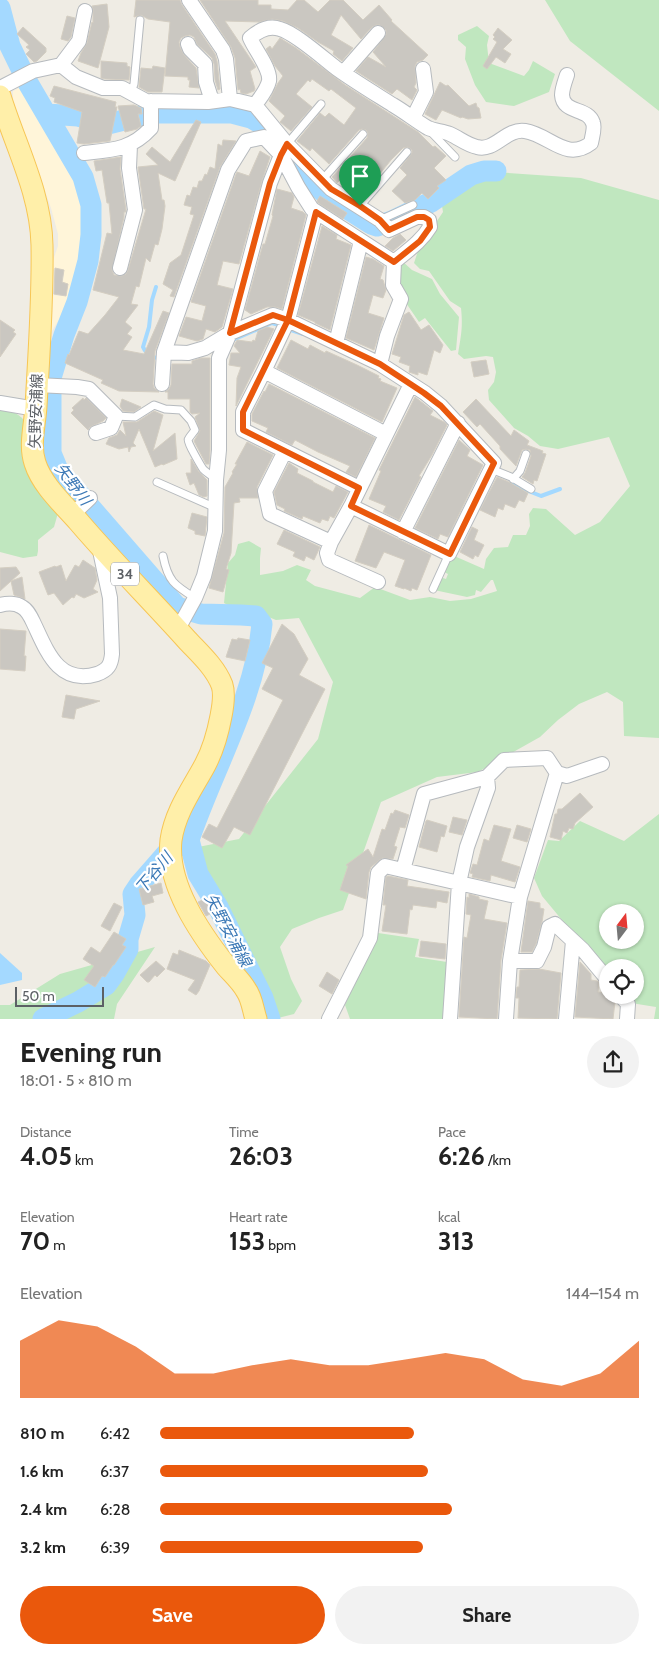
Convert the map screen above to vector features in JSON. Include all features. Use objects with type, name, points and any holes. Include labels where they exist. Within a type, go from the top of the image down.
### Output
[{"type":"main road","name":"矢野安浦線","points":[[0,96],[32,186],[41,225],[42,257],[37,385],[32,445],[35,463],[44,481],[72,515],[178,629],[217,674],[223,687],[223,706],[219,727],[207,762],[184,801],[171,841],[173,866],[179,890],[190,913],[225,964],[248,991],[256,1019]]},
{"type":"street","points":[[189,0],[223,50],[230,99]]},
{"type":"street","points":[[0,88],[33,71],[61,65],[79,41],[85,11]]},
{"type":"street","points":[[255,105],[267,88],[269,79],[267,70],[250,38],[265,28],[279,28],[291,34],[343,73],[429,128],[450,134],[479,148],[486,148],[511,132],[525,131],[540,136],[565,149],[572,150],[586,147],[591,143],[594,124],[588,115],[570,108],[564,103],[562,94],[567,76]]},
{"type":"street","points":[[343,73],[378,33]]},
{"type":"street","points":[[188,44],[205,64],[206,82],[212,101]]},
{"type":"street","points":[[61,65],[76,76],[103,88],[122,88],[146,101],[212,101],[230,99],[255,105],[284,150],[298,187],[312,209],[394,262]]},
{"type":"street","points":[[413,118],[426,92],[422,69]]},
{"type":"street","points":[[84,153],[130,145],[142,139],[151,128],[151,102]]},
{"type":"street","points":[[162,384],[163,358],[228,170],[246,141],[264,137],[284,150],[331,189],[360,206],[383,223],[389,230],[417,217],[424,217],[429,220],[430,227],[420,241],[394,262],[393,285],[401,299],[380,364]]},
{"type":"street","points":[[120,268],[135,210],[129,168],[130,145]]},
{"type":"street","points":[[178,629],[195,598],[204,576],[216,531],[216,480],[220,450],[219,358],[230,333],[270,183],[284,150]]},
{"type":"street","points":[[316,212],[288,320],[243,412],[243,430],[359,488]]},
{"type":"street","points":[[336,343],[361,241]]},
{"type":"street","points":[[163,358],[205,348],[230,333],[273,315],[288,320],[380,364],[411,384],[441,406],[494,463],[450,554],[351,506]]},
{"type":"street","points":[[264,371],[386,434]]},
{"type":"street","points":[[378,582],[329,560],[327,553],[411,384]]},
{"type":"street","points":[[37,385],[89,389],[116,416],[111,428],[96,433]]},
{"type":"street","points":[[0,403],[36,409]]},
{"type":"street","points":[[404,532],[458,424]]},
{"type":"street","points":[[285,451],[265,491],[270,514],[331,542]]},
{"type":"street","points":[[72,515],[90,498]]},
{"type":"street","points":[[0,605],[9,603],[23,608],[31,616],[48,655],[63,669],[75,676],[86,677],[105,671],[111,663],[112,654],[110,598],[98,544]]},
{"type":"street","points":[[403,870],[424,794],[487,777],[504,760],[547,758],[557,773],[567,776],[602,764]]},
{"type":"street","points":[[506,1019],[510,961],[520,897],[557,773]]},
{"type":"street","points":[[450,1019],[459,884],[467,847],[488,788],[487,777]]},
{"type":"street","points":[[329,1019],[370,938],[378,873],[385,866],[520,897]]},
{"type":"street","points":[[510,961],[537,961],[544,947],[550,926],[555,924],[584,950],[599,969]]},
{"type":"street","points":[[566,1019],[573,941]]},
{"type":"street","points":[[627,1019],[628,1004]]},
{"type":"lane","points":[[130,92],[134,84],[140,20]]},
{"type":"lane","points":[[284,150],[321,104]]},
{"type":"lane","points":[[429,128],[432,134],[455,157]]},
{"type":"lane","points":[[322,180],[363,134]]},
{"type":"lane","points":[[360,206],[407,152]]},
{"type":"lane","points":[[383,223],[413,205]]},
{"type":"lane","points":[[116,416],[135,417],[154,405],[165,409],[181,410],[195,430],[188,443],[196,455],[199,464],[216,480]]},
{"type":"lane","points":[[513,479],[520,471],[526,454]]},
{"type":"lane","points":[[491,469],[531,489]]},
{"type":"lane","points":[[157,482],[216,508]]},
{"type":"lane","points":[[433,589],[450,554]]},
{"type":"lane","points":[[164,556],[166,571],[176,586],[195,598]]},
{"type":"shaded area","points":[[22,87],[78,185],[83,218],[83,240],[66,308],[49,336],[51,295],[66,296],[68,284],[63,283],[64,270],[50,269],[58,246],[58,234],[51,208],[13,101],[13,91]]},
{"type":"green space","points":[[545,0],[659,0],[659,111],[570,41]]},
{"type":"green space","points":[[477,26],[489,36],[487,45],[489,63],[524,76],[533,61],[555,74],[549,92],[514,106],[486,102],[475,85],[465,59],[466,47],[458,40],[458,35]]},
{"type":"green space","points":[[467,170],[581,178],[659,200],[659,738],[624,736],[623,702],[607,692],[579,704],[540,737],[478,772],[437,777],[381,802],[343,910],[292,929],[280,947],[291,979],[302,1001],[294,1014],[278,1018],[269,1009],[258,983],[195,874],[198,847],[239,839],[318,739],[333,682],[299,618],[276,620],[256,612],[237,610],[224,603],[228,563],[235,555],[238,544],[249,541],[261,548],[260,575],[283,571],[297,565],[311,570],[306,580],[315,586],[360,598],[375,587],[410,600],[430,597],[450,601],[471,599],[497,591],[493,580],[481,592],[476,590],[475,595],[467,597],[434,590],[440,577],[446,579],[448,574],[444,572],[452,555],[484,569],[486,559],[494,548],[508,547],[513,535],[526,535],[530,526],[529,514],[533,508],[546,509],[575,535],[600,522],[630,486],[609,437],[558,449],[540,446],[514,428],[489,400],[488,390],[494,382],[496,372],[493,357],[464,359],[458,354],[462,326],[461,308],[450,301],[429,271],[420,269],[414,263],[419,248],[443,212],[441,200],[448,193],[447,184],[454,179],[463,177]]},
{"type":"green space","points":[[402,261],[412,270],[432,279],[440,294],[459,317],[456,350],[451,351],[425,318],[419,322],[404,300],[396,272]]},
{"type":"green space","points":[[0,409],[15,413],[27,424],[58,513],[54,527],[38,540],[37,556],[23,558],[0,552]]},
{"type":"green space","points":[[659,814],[659,1019],[654,1019],[656,1007],[637,1004],[644,1004],[644,959],[599,959],[599,964],[542,896],[534,878],[548,840],[559,841],[580,821],[624,841]]},
{"type":"green space","points":[[378,933],[419,939],[415,957],[447,962],[444,1019],[350,1019],[345,1005]]},
{"type":"green space","points":[[155,947],[117,1004],[114,1019],[0,1019],[0,1005],[10,1005],[60,974]]},
{"type":"water","points":[[0,953],[22,973],[22,980],[0,985]]},
{"type":"building","points":[[136,0],[180,0],[215,54],[220,89],[218,90],[215,80],[212,58],[197,44],[194,37],[190,35],[181,38],[179,42],[184,55],[196,68],[199,88],[189,87],[190,80],[188,80],[188,77],[165,76],[170,22],[148,19],[141,15],[134,17]]},
{"type":"building","points":[[200,0],[258,0],[258,5],[271,5],[271,9],[288,10],[297,0],[304,0],[318,12],[330,0],[343,0],[363,20],[379,5],[391,21],[428,55],[423,60],[417,62],[415,66],[416,83],[414,87],[417,90],[412,100],[397,89],[392,94],[356,71],[368,57],[386,67],[373,52],[386,35],[386,30],[380,25],[376,25],[361,39],[341,15],[331,35],[353,48],[342,61],[333,54],[334,51],[298,28],[283,21],[272,19],[259,22],[225,21],[256,67],[250,71],[254,91],[246,94],[241,93],[240,89],[238,90],[235,58],[231,47]]},
{"type":"building","points":[[107,4],[109,27],[98,68],[78,61],[87,43],[93,23],[92,6]]},
{"type":"building","points":[[67,16],[75,18],[71,37],[68,41],[61,39]]},
{"type":"building","points":[[23,27],[46,48],[46,52],[37,61],[34,62],[26,54],[30,50],[26,47],[29,45],[17,34]]},
{"type":"building","points":[[498,28],[512,40],[503,49],[511,54],[505,63],[496,57],[487,69],[483,66],[497,42],[493,39],[495,37],[493,35]]},
{"type":"building","points":[[280,38],[345,85],[418,132],[433,147],[435,146],[446,156],[434,168],[446,180],[437,186],[439,188],[428,199],[422,193],[415,200],[405,203],[392,191],[407,175],[400,168],[412,153],[412,150],[408,147],[403,148],[391,160],[366,191],[360,187],[356,191],[340,180],[337,183],[332,177],[367,138],[368,133],[366,130],[359,130],[329,164],[312,148],[310,151],[297,141],[320,113],[325,117],[329,113],[344,125],[356,108],[331,89],[329,91],[312,79],[310,82],[308,80],[296,94],[312,107],[291,131],[280,122],[285,116],[269,101],[283,76],[266,49],[270,46],[272,49]]},
{"type":"building","points":[[101,61],[127,63],[127,66],[130,67],[129,80],[101,78]]},
{"type":"building","points":[[153,66],[165,68],[162,92],[148,92],[139,87],[141,68],[152,69]]},
{"type":"building","points":[[440,82],[446,86],[448,85],[469,106],[476,103],[481,118],[461,118],[442,110],[436,120],[425,114]]},
{"type":"building","points":[[54,86],[116,102],[115,107],[117,107],[110,141],[77,143],[82,112],[54,102],[55,98],[50,96]]},
{"type":"building","points":[[134,105],[141,108],[142,114],[138,114],[141,126],[125,132],[118,106]]},
{"type":"building","points":[[196,120],[201,122],[175,181],[158,173],[162,200],[164,200],[165,206],[162,229],[158,245],[155,244],[150,262],[146,258],[139,287],[136,286],[131,304],[138,305],[125,322],[132,328],[127,334],[132,337],[123,350],[144,354],[163,311],[169,313],[155,351],[153,384],[154,388],[159,392],[119,391],[101,383],[103,380],[65,363],[79,331],[88,334],[119,297],[93,290],[107,233],[112,234],[109,203],[107,203],[102,170],[96,171],[94,161],[121,157],[120,169],[126,212],[124,212],[112,270],[114,275],[122,276],[128,270],[146,209],[144,209],[138,167],[158,165],[146,154],[152,147],[170,162]]},
{"type":"building","points":[[223,140],[236,141],[220,167],[174,297],[170,296],[173,290],[163,284],[170,263],[181,255],[194,215],[190,214],[192,207],[184,205],[187,195],[190,196],[193,187],[197,188],[199,181],[202,181],[205,174],[207,175],[210,167],[215,169],[218,144],[222,146]]},
{"type":"building","points":[[260,151],[270,157],[239,264],[223,261],[217,285],[233,289],[222,327],[215,332],[206,329],[203,339],[197,341],[179,336],[186,317],[202,321],[206,306],[191,302],[236,174],[237,172],[249,176]]},
{"type":"building","points":[[277,189],[292,193],[294,197],[291,208],[306,215],[282,309],[267,307],[251,314],[245,310],[263,244],[265,244],[273,216]]},
{"type":"building","points":[[320,196],[347,213],[343,219],[318,203],[317,201]]},
{"type":"building","points":[[322,226],[337,235],[336,239],[351,245],[330,330],[298,315]]},
{"type":"building","points":[[400,234],[406,240],[393,251],[385,246],[393,238]]},
{"type":"building","points":[[366,257],[384,266],[380,279],[383,280],[386,290],[383,298],[373,295],[368,313],[384,318],[374,350],[346,338]]},
{"type":"building","points":[[55,268],[64,270],[62,282],[68,284],[66,296],[54,294]]},
{"type":"building","points":[[409,312],[421,330],[429,325],[443,345],[440,353],[434,350],[427,375],[409,372],[410,366],[399,362],[401,357],[392,354],[404,315]]},
{"type":"building","points":[[0,320],[15,330],[13,332],[16,334],[0,357]]},
{"type":"building","points":[[267,327],[274,329],[236,406],[237,378],[241,367],[229,365],[231,353],[240,353],[234,346],[237,340],[255,341],[258,331]]},
{"type":"building","points":[[291,340],[308,349],[310,345],[357,365],[379,376],[380,381],[397,388],[382,422],[277,368]]},
{"type":"building","points":[[210,358],[209,464],[206,464],[194,441],[200,431],[195,417],[200,413],[192,414],[190,412],[190,399],[168,399],[168,392],[165,392],[171,385],[172,364],[192,364],[192,361]]},
{"type":"building","points":[[486,360],[489,374],[474,377],[471,362]]},
{"type":"building","points":[[269,384],[375,438],[356,477],[346,472],[350,466],[295,440],[292,445],[266,432],[268,428],[252,421],[252,414]]},
{"type":"building","points":[[415,397],[433,411],[430,415],[447,425],[419,476],[421,477],[399,520],[383,512],[386,506],[369,499],[381,471],[379,470]]},
{"type":"building","points":[[83,398],[84,400],[86,398],[106,418],[88,430],[71,413],[74,410],[72,408]]},
{"type":"building","points":[[122,399],[141,407],[134,412],[123,411],[120,406]]},
{"type":"building","points":[[476,399],[511,436],[514,430],[529,441],[527,445],[546,454],[537,481],[534,480],[533,484],[522,477],[531,456],[530,450],[522,450],[516,466],[480,424],[477,427],[463,412]]},
{"type":"building","points":[[154,411],[163,415],[153,451],[175,433],[177,459],[155,467],[139,429],[133,443],[136,446],[131,447],[129,452],[128,447],[119,449],[106,444],[109,438],[117,435],[120,430],[126,436],[123,422],[137,422]]},
{"type":"building","points":[[459,440],[470,450],[467,456],[483,465],[448,537],[440,534],[438,539],[415,528]]},
{"type":"building","points":[[247,442],[273,455],[257,487],[258,498],[239,498],[240,502],[234,503],[231,553],[226,569],[229,570],[223,592],[209,588],[224,533],[225,487]]},
{"type":"building","points":[[191,459],[199,472],[207,480],[207,496],[199,495],[194,483],[190,485],[186,473],[191,473]]},
{"type":"building","points":[[289,463],[298,469],[297,473],[333,492],[336,486],[348,492],[334,518],[330,516],[328,521],[322,519],[320,523],[303,516],[302,519],[284,511],[285,509],[277,505],[274,492]]},
{"type":"building","points":[[497,477],[528,493],[524,502],[519,500],[515,508],[505,504],[503,510],[498,508],[495,517],[480,510]]},
{"type":"building","points":[[192,513],[207,517],[205,536],[195,534],[195,531],[188,528]]},
{"type":"building","points":[[369,525],[431,555],[417,590],[412,588],[411,591],[395,586],[405,560],[384,552],[376,568],[355,561]]},
{"type":"building","points":[[472,527],[478,530],[474,540],[484,545],[478,557],[475,555],[473,559],[460,552]]},
{"type":"building","points":[[284,530],[320,547],[314,560],[306,556],[304,561],[293,556],[295,552],[277,544]]},
{"type":"building","points":[[83,560],[95,568],[97,580],[93,589],[98,592],[84,598],[76,594],[74,598],[72,597],[63,605],[54,593],[48,595],[39,572],[61,565],[66,581],[75,565],[79,567]]},
{"type":"building","points":[[16,567],[20,573],[0,591],[0,568]]},
{"type":"building","points":[[22,577],[25,599],[14,595],[11,581]]},
{"type":"building","points":[[282,624],[294,634],[308,659],[299,675],[325,689],[250,835],[234,827],[222,848],[202,837],[209,824],[217,828],[283,700],[262,689],[273,668],[262,663]]},
{"type":"building","points":[[0,629],[26,631],[25,671],[0,669]]},
{"type":"building","points":[[238,638],[250,640],[245,661],[226,657],[232,639],[237,640]]},
{"type":"building","points":[[66,695],[100,701],[76,709],[74,719],[62,717]]},
{"type":"building","points":[[580,793],[593,807],[575,823],[573,829],[569,828],[567,833],[563,831],[561,840],[550,837],[555,814],[557,814],[558,809],[562,809]]},
{"type":"building","points":[[395,810],[409,815],[405,828],[400,827],[394,846],[397,847],[393,859],[382,858],[371,867],[366,899],[340,890],[348,866],[346,865],[368,849],[373,857],[382,829],[385,830],[391,813],[393,814]]},
{"type":"building","points":[[453,817],[467,820],[462,835],[449,832]]},
{"type":"building","points":[[427,820],[447,826],[444,837],[441,836],[437,852],[419,847]]},
{"type":"building","points":[[494,825],[511,829],[501,861],[520,867],[515,882],[491,875],[490,881],[472,877],[473,874],[470,873],[473,864],[477,865],[484,839],[489,841]]},
{"type":"building","points":[[517,825],[531,829],[527,842],[513,838]]},
{"type":"building","points":[[386,877],[408,880],[407,886],[449,892],[447,903],[437,901],[436,908],[413,905],[412,910],[410,909],[407,934],[382,931],[386,905],[383,905]]},
{"type":"building","points":[[161,883],[163,893],[152,896],[154,902],[143,905],[139,889]]},
{"type":"building","points":[[469,894],[488,901],[484,919],[507,923],[501,960],[497,1019],[459,1017],[464,937],[467,938],[471,915],[466,914],[467,897],[469,898]]},
{"type":"building","points":[[207,898],[214,912],[206,916],[198,902]]},
{"type":"building","points":[[528,901],[540,903],[540,908],[544,909],[536,944],[532,952],[521,952]]},
{"type":"building","points":[[114,903],[122,907],[110,931],[101,926]]},
{"type":"building","points":[[114,932],[126,939],[122,945],[126,947],[105,977],[102,976],[95,987],[84,980],[94,966],[83,959],[91,947],[100,953]]},
{"type":"building","points":[[421,941],[446,944],[445,959],[419,956]]},
{"type":"building","points":[[179,950],[206,961],[210,965],[196,995],[188,990],[195,980],[167,969],[173,953],[178,955]]},
{"type":"building","points":[[156,961],[165,969],[157,977],[155,975],[147,982],[140,975]]},
{"type":"building","points":[[580,962],[591,974],[591,980],[599,982],[599,1004],[615,1004],[613,1019],[575,1017]]},
{"type":"building","points":[[539,969],[561,973],[557,1019],[518,1018],[519,998],[516,998],[520,970]]},
{"type":"building","points":[[327,972],[339,980],[332,994],[319,986]]},
{"type":"waterway","name":"矢野川","points":[[0,8],[10,46],[28,83],[83,177],[91,205],[91,235],[88,261],[77,302],[64,335],[51,378],[51,453],[58,470],[177,607],[201,614],[256,616],[262,624],[258,652],[242,707],[189,840]]},
{"type":"waterway","points":[[157,113],[232,113],[251,118],[263,125],[316,185],[330,198],[377,226],[392,221],[431,202],[471,175],[484,171],[496,171]]},
{"type":"waterway","points":[[47,114],[78,116],[108,124],[144,115]]},
{"type":"waterway","points":[[156,287],[152,300],[149,327],[143,347],[150,356],[161,358]]},
{"type":"waterway","points":[[235,339],[272,323],[282,326]]},
{"type":"waterway","points":[[288,329],[303,334]]},
{"type":"waterway","points":[[511,484],[541,496],[560,489]]},
{"type":"waterway","name":"矢野安浦線","points":[[189,840],[198,874],[218,907],[263,998],[270,1019]]},
{"type":"waterway","name":"下谷川","points":[[43,1019],[78,1002],[106,985],[128,949],[128,939],[135,915],[133,894],[167,853],[183,843]]},
{"type":"route","points":[[360,206],[331,189],[287,144],[270,183],[230,333],[273,315],[288,320],[380,364],[441,406],[494,463],[450,554],[351,506],[359,488],[243,430],[243,412],[288,320],[316,212],[394,262],[420,241],[430,227],[429,220],[424,217],[417,217],[389,230],[380,220],[360,206]]}]
